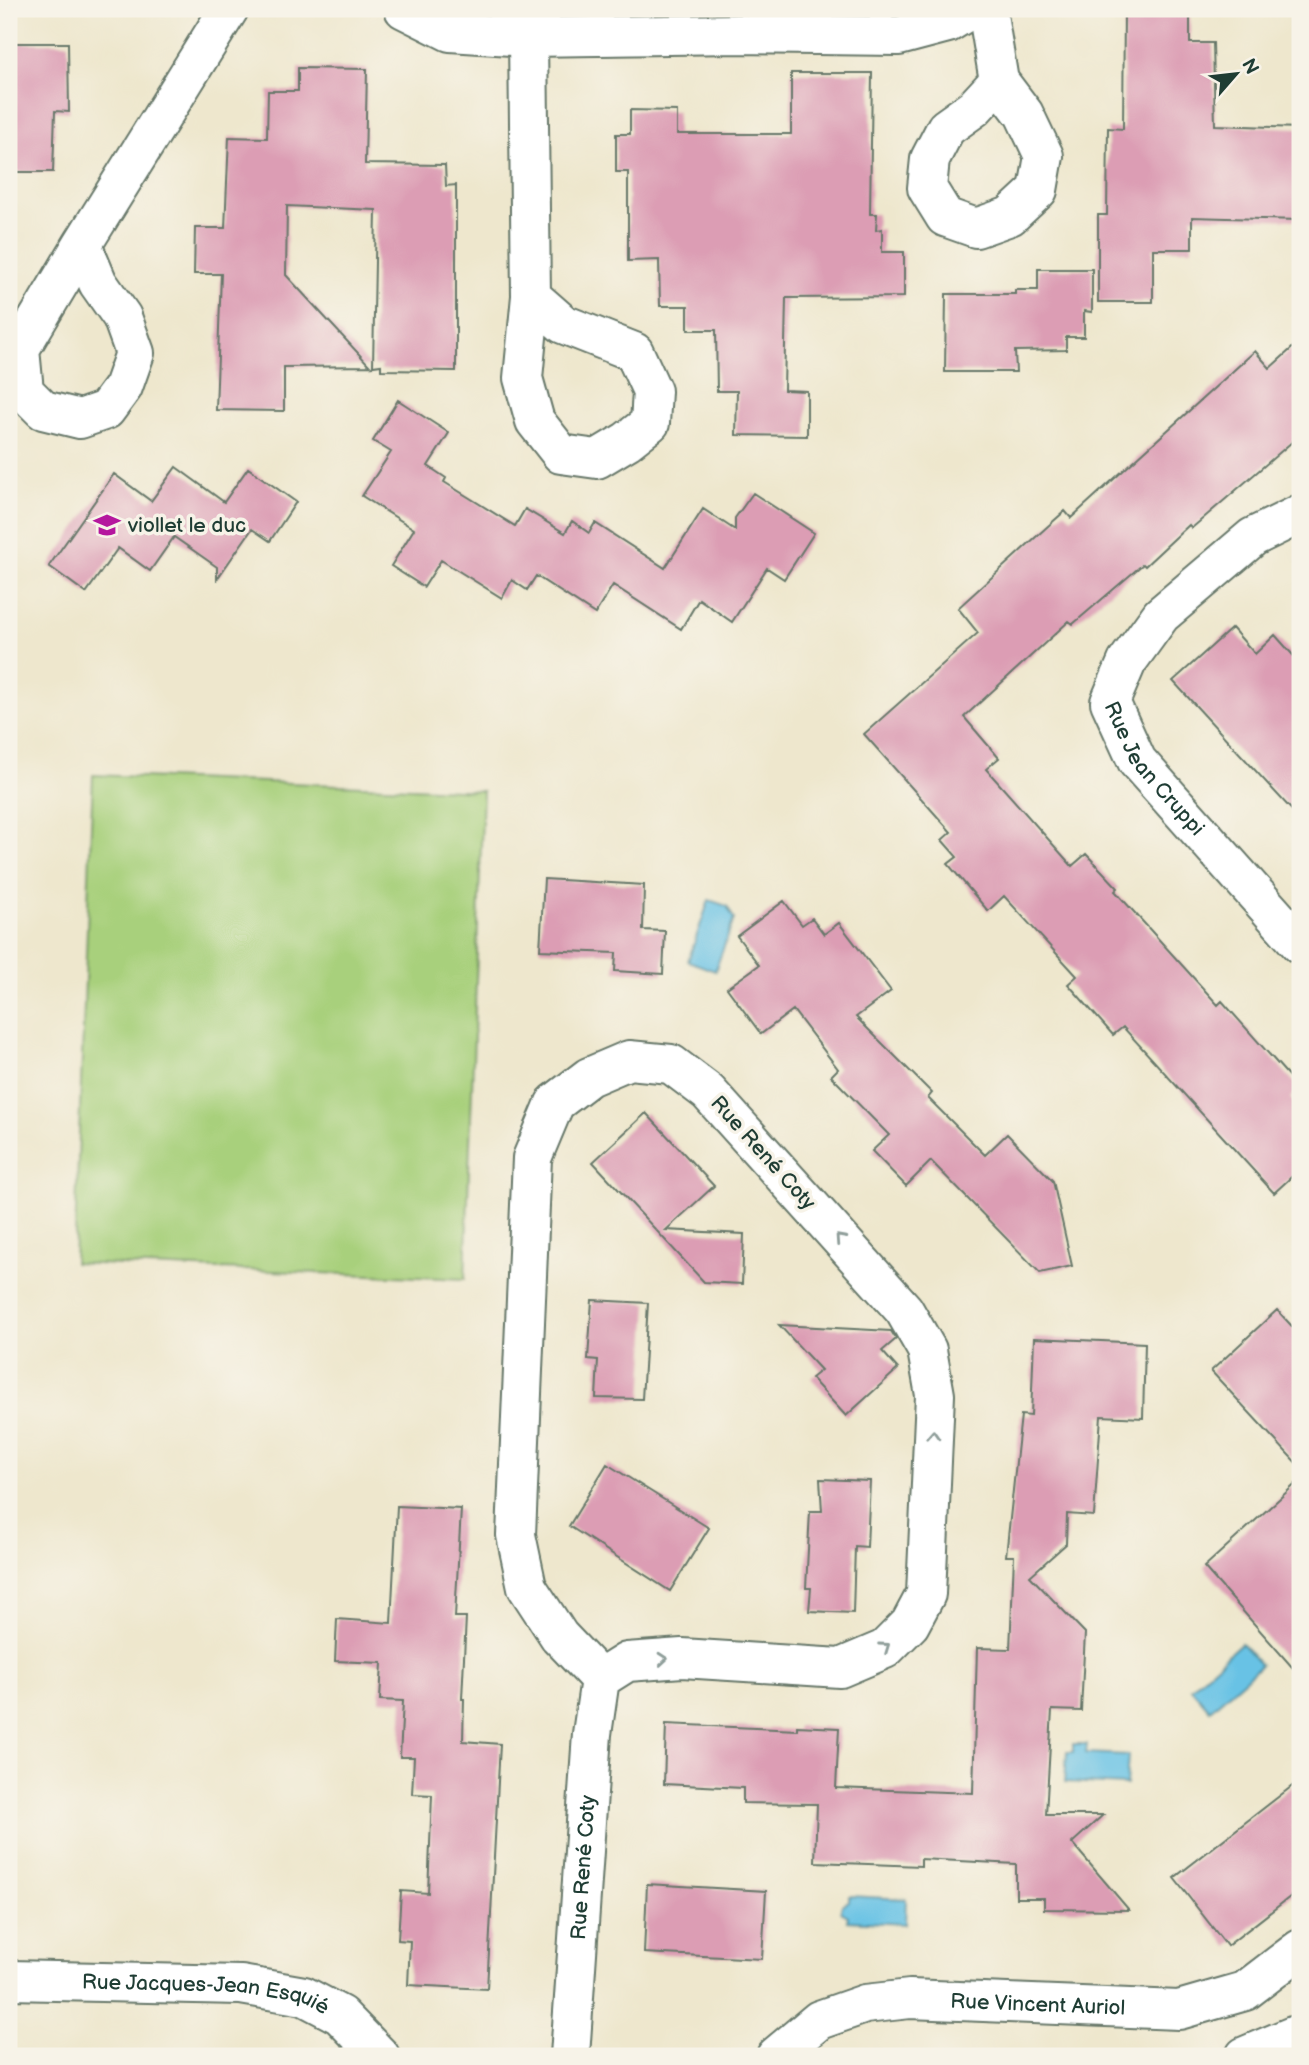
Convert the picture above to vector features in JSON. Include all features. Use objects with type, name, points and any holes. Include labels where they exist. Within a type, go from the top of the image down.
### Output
[{"type":"street","points":[[82,245],[229,9]]},
{"type":"street","points":[[404,9],[450,32],[528,37],[738,34],[899,36],[948,23],[971,9]]},
{"type":"street","points":[[987,9],[999,81]]},
{"type":"street","points":[[528,37],[531,296]]},
{"type":"street","name":"Rue Jean Cruppi","points":[[1300,514],[1252,537],[1161,615],[1127,662],[1110,702],[1137,761],[1300,944]]},
{"type":"street","name":"Rue René Coty","points":[[570,2056],[592,1734],[600,1679],[626,1662],[682,1657],[840,1668],[885,1649],[910,1624],[926,1594],[927,1581],[935,1395],[927,1350],[904,1310],[708,1092],[671,1064],[629,1060],[589,1077],[555,1103],[532,1158],[516,1535],[527,1587],[559,1636],[600,1679]]},
{"type":"street","name":"Rue Vincent Auriol","points":[[776,2056],[818,2020],[865,2004],[909,1999],[1180,2010],[1245,1991],[1300,1949]]},
{"type":"street","name":"Rue Jacques-Jean Esquié","points":[[9,1980],[241,1985],[304,1996],[340,2015],[380,2056]]},
{"type":"street","points":[[1245,2056],[1300,2033]]},
{"type":"green space","points":[[93,775],[483,791],[465,1279],[74,1263]]},
{"type":"water","points":[[709,900],[727,906],[734,919],[715,971],[688,961]]},
{"type":"water","points":[[1241,1643],[1261,1665],[1210,1710],[1191,1688]]},
{"type":"water","points":[[1073,1744],[1087,1744],[1086,1753],[1128,1755],[1126,1785],[1065,1782],[1067,1752],[1073,1752]]},
{"type":"water","points":[[849,1896],[906,1899],[905,1924],[847,1921],[848,1916],[841,1912],[842,1905],[849,1901]]},
{"type":"building","points":[[1124,9],[1190,9],[1190,43],[1213,43],[1215,125],[1300,128],[1300,220],[1192,217],[1192,249],[1153,249],[1153,302],[1098,302],[1098,215],[1107,215],[1108,128],[1123,129]]},
{"type":"building","points":[[9,43],[68,43],[69,112],[55,111],[53,172],[9,172]]},
{"type":"building","points":[[298,68],[367,69],[365,164],[445,165],[446,186],[456,185],[456,371],[381,370],[381,365],[373,366],[376,210],[287,206],[286,275],[370,366],[284,367],[284,411],[216,410],[221,274],[194,274],[195,228],[225,228],[229,137],[267,138],[268,91],[298,91]]},
{"type":"building","points":[[791,73],[872,73],[870,214],[877,214],[876,230],[882,229],[882,252],[904,252],[904,297],[786,298],[784,390],[807,391],[807,436],[736,435],[737,391],[717,391],[716,330],[688,330],[688,306],[660,306],[659,260],[628,261],[628,172],[616,172],[616,134],[630,134],[630,110],[677,111],[677,134],[791,134]]},
{"type":"building","points":[[1038,269],[1092,269],[1092,312],[1084,311],[1084,337],[1066,337],[1066,350],[1015,351],[1016,372],[945,372],[946,294],[1015,294],[1015,290],[1038,290]]},
{"type":"building","points":[[1300,341],[1300,435],[1192,528],[1189,525],[1145,566],[1143,564],[1073,624],[1069,621],[964,717],[999,758],[986,769],[1072,866],[1086,854],[1118,888],[1115,891],[1218,1005],[1222,1001],[1300,1089],[1290,1098],[1300,1109],[1300,1169],[1274,1193],[1123,1027],[1113,1035],[1068,984],[1077,976],[1004,896],[988,911],[948,864],[957,857],[942,840],[951,832],[864,734],[978,633],[958,608],[1048,526],[1065,511],[1071,518],[1255,351],[1270,368]]},
{"type":"building","points":[[398,400],[449,433],[428,466],[446,478],[444,482],[515,526],[525,509],[565,533],[572,521],[589,533],[595,523],[665,568],[703,509],[735,530],[735,518],[753,493],[814,533],[784,579],[767,568],[732,622],[699,599],[681,629],[613,585],[595,614],[536,576],[527,590],[512,580],[502,598],[441,560],[424,587],[391,566],[414,529],[362,496],[391,452],[373,441]]},
{"type":"building","points":[[176,467],[224,502],[248,468],[296,502],[270,541],[252,529],[217,579],[217,567],[174,537],[150,571],[118,548],[86,593],[49,566],[114,474],[151,501]]},
{"type":"building","points":[[1232,628],[1255,654],[1275,635],[1300,663],[1300,819],[1173,681]]},
{"type":"building","points":[[544,879],[644,885],[643,930],[665,931],[663,974],[615,971],[616,953],[540,950]]},
{"type":"building","points":[[784,901],[802,925],[812,918],[824,934],[839,923],[891,991],[856,1017],[932,1093],[928,1098],[985,1155],[1007,1134],[1053,1181],[1072,1266],[1040,1273],[931,1161],[906,1186],[872,1151],[889,1135],[831,1076],[838,1069],[793,1010],[761,1034],[727,988],[759,965],[737,936]]},
{"type":"building","points":[[646,1113],[714,1186],[666,1230],[744,1234],[742,1284],[704,1282],[593,1162]]},
{"type":"building","points":[[592,1300],[648,1303],[642,1399],[596,1398],[598,1360],[588,1359]]},
{"type":"building","points":[[1277,1310],[1300,1335],[1300,1467],[1211,1371]]},
{"type":"building","points":[[779,1325],[891,1331],[896,1339],[882,1351],[898,1369],[846,1416],[811,1378],[821,1370]]},
{"type":"building","points":[[1034,1338],[1145,1343],[1143,1418],[1101,1416],[1094,1516],[1067,1514],[1066,1544],[1030,1576],[1085,1633],[1081,1711],[1052,1710],[1046,1815],[1103,1815],[1072,1843],[1129,1910],[1044,1909],[1044,1898],[1016,1898],[1016,1864],[921,1859],[921,1866],[815,1862],[817,1804],[743,1803],[743,1788],[664,1784],[666,1724],[797,1730],[797,1726],[839,1728],[836,1788],[973,1793],[977,1648],[1010,1649],[1014,1556],[1006,1556],[1021,1415],[1031,1416]]},
{"type":"building","points":[[607,1464],[709,1528],[670,1591],[569,1526]]},
{"type":"building","points":[[820,1479],[870,1481],[867,1547],[855,1546],[853,1613],[809,1611],[811,1588],[806,1588],[810,1511],[822,1511]]},
{"type":"building","points":[[1300,1480],[1300,1676],[1204,1567]]},
{"type":"building","points":[[397,1506],[461,1509],[455,1617],[466,1617],[463,1741],[500,1744],[487,1989],[408,1985],[410,1941],[398,1940],[401,1891],[428,1893],[432,1795],[412,1794],[414,1757],[400,1757],[403,1701],[380,1700],[382,1663],[335,1661],[337,1619],[391,1623]]},
{"type":"building","points":[[1300,1780],[1300,1889],[1227,1946],[1174,1878]]},
{"type":"building","points":[[647,1884],[766,1891],[762,1959],[644,1953]]},
{"type":"place","name":"viollet le duc","points":[[107,525]]}]
